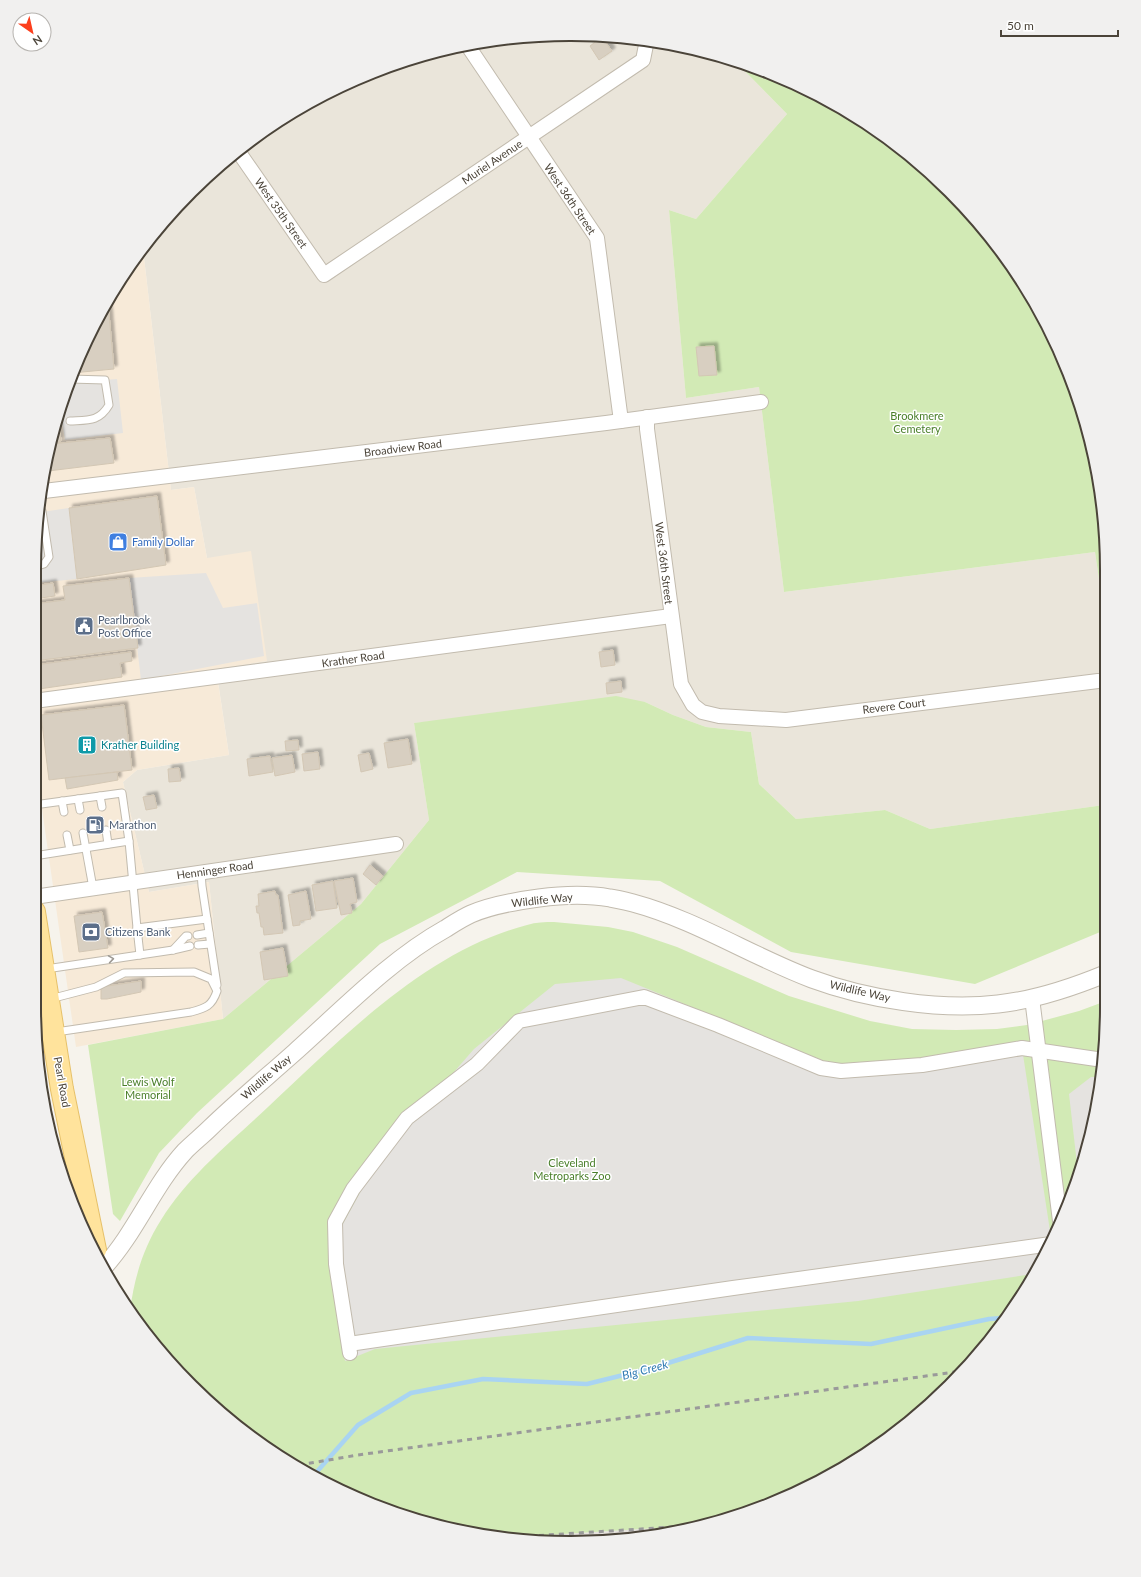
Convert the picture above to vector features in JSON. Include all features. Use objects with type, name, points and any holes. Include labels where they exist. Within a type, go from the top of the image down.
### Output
[{"type":"main road","name":"Pearl Road","points":[[41,960],[62,1089],[91,1230]]},
{"type":"street","name":"Muriel Avenue","points":[[324,275],[643,60],[646,47]]},
{"type":"street","name":"West 36th Street","points":[[471,50],[597,238],[621,421]]},
{"type":"street","name":"West 35th Street","points":[[241,156],[324,275]]},
{"type":"street","name":"Broadview Road","points":[[48,491],[621,421],[761,402]]},
{"type":"street","name":"West 36th Street","points":[[647,417],[647,429],[681,684],[693,705]]},
{"type":"street","name":"Krather Road","points":[[41,700],[671,616]]},
{"type":"street","name":"Revere Court","points":[[693,705],[702,712],[719,716],[786,720],[1098,681]]},
{"type":"street","name":"Henninger Road","points":[[41,896],[396,844]]},
{"type":"street","name":"Wildlife Way","points":[[108,1263],[133,1229],[162,1180],[186,1151],[226,1113],[381,975],[425,940],[470,915],[515,901],[564,895],[610,898],[650,908],[685,921],[747,951],[812,979],[860,994],[912,1002],[958,1006],[997,1004],[1060,991],[1100,976]]},
{"type":"street","points":[[1043,1245],[733,1288],[349,1349],[336,1264],[335,1222],[353,1189],[407,1118],[477,1064],[519,1021],[644,997],[718,1025],[822,1068],[841,1071],[922,1065],[1022,1048],[1039,1052],[1097,1058]]},
{"type":"street","points":[[1032,998],[1059,1212]]},
{"type":"lane","points":[[70,421],[89,420],[99,417],[105,412],[109,405],[105,380],[77,379]]},
{"type":"lane","points":[[41,565],[44,564],[49,557],[44,522]]},
{"type":"lane","points":[[41,804],[122,793],[134,882],[133,896],[140,955]]},
{"type":"lane","points":[[100,796],[102,807]]},
{"type":"lane","points":[[78,799],[80,810]]},
{"type":"lane","points":[[62,801],[64,812]]},
{"type":"lane","points":[[106,830],[108,844]]},
{"type":"lane","points":[[83,833],[93,888]]},
{"type":"lane","points":[[67,835],[70,850]]},
{"type":"lane","points":[[41,855],[129,841]]},
{"type":"lane","points":[[54,1033],[191,1012],[206,1008],[214,1000],[217,991],[201,872]]},
{"type":"lane","points":[[137,928],[207,919]]},
{"type":"lane","points":[[197,935],[209,933]]},
{"type":"lane","points":[[172,950],[186,936],[188,936]]},
{"type":"lane","points":[[198,945],[210,944]]},
{"type":"lane","points":[[45,987],[82,964],[190,946]]},
{"type":"lane","points":[[45,987],[96,987],[124,973],[194,972],[211,979],[217,991]]},
{"type":"shaded area","points":[[536,42],[605,42],[674,51],[741,69],[744,70],[787,114],[696,219],[669,210],[686,398],[759,387],[784,592],[1095,552],[1100,586],[1100,806],[930,829],[885,810],[796,819],[759,784],[751,732],[706,727],[673,715],[645,702],[414,723],[429,820],[361,904],[223,1019],[209,882],[149,892],[123,782],[137,770],[229,755],[216,668],[267,661],[207,558],[194,487],[171,490],[144,257],[172,221],[196,196],[221,172],[248,150],[276,130],[306,112],[368,81],[433,59],[467,51]]},
{"type":"shaded area","points":[[144,257],[171,490],[194,487],[207,558],[251,551],[267,661],[216,669],[229,755],[137,770],[123,782],[149,892],[209,882],[223,1019],[76,1047],[41,802],[42,536],[51,467],[69,400],[81,368],[96,336],[130,276]]},
{"type":"shaded area","points":[[117,379],[123,433],[65,440],[62,423],[76,382]]},
{"type":"shaded area","points":[[69,508],[77,579],[41,582],[42,536],[45,512]]},
{"type":"shaded area","points":[[206,573],[223,608],[257,603],[264,656],[141,680],[129,578]]},
{"type":"shaded area","points":[[621,978],[846,1070],[1022,1048],[1050,1230],[1027,1275],[858,1301],[375,1349],[345,1361],[328,1251],[379,1158],[474,1049],[555,984]]},
{"type":"shaded area","points":[[1091,1077],[1095,1077],[1090,1110],[1077,1162],[1069,1094]]},
{"type":"shaded area","points":[[663,1528],[605,1535],[543,1535]]},
{"type":"green space","name":"Brookmere Cemetery","points":[[744,70],[773,81],[835,112],[865,130],[893,150],[920,172],[969,221],[1011,276],[1045,336],[1060,368],[1082,433],[1090,467],[1095,501],[1099,536],[1100,586],[1095,552],[784,592],[759,387],[686,398],[669,210],[696,219],[787,114]]},
{"type":"green space","name":"Lewis Wolf Memorial","points":[[616,696],[645,702],[673,715],[706,727],[751,732],[759,784],[796,819],[885,810],[930,829],[1100,806],[1100,932],[975,984],[791,952],[660,881],[517,872],[380,944],[197,1113],[159,1153],[120,1221],[113,1214],[88,1045],[223,1019],[361,904],[429,820],[414,723]]},
{"type":"green space","name":"Cleveland Metroparks Zoo","points":[[554,922],[608,927],[633,932],[677,947],[789,996],[870,1021],[912,1029],[997,1029],[1027,1025],[1079,1011],[1100,1003],[1099,1041],[1095,1076],[1090,1110],[1082,1144],[1060,1209],[1045,1241],[1011,1301],[969,1356],[920,1405],[865,1447],[805,1481],[773,1496],[708,1518],[663,1528],[536,1535],[467,1526],[433,1518],[368,1496],[336,1481],[276,1447],[221,1405],[196,1381],[172,1356],[131,1303],[140,1264],[149,1242],[161,1220],[184,1189],[211,1160],[356,1026],[420,976],[454,955],[490,937],[537,923]]},
{"type":"building","points":[[596,42],[606,42],[612,51],[599,60],[590,46]]},
{"type":"building","points":[[109,312],[114,369],[79,372]]},
{"type":"building","points":[[714,346],[717,375],[699,376],[696,347]]},
{"type":"building","points":[[60,431],[61,441],[57,441]]},
{"type":"building","points":[[110,438],[114,463],[50,471],[57,443]]},
{"type":"building","name":"Family Dollar","points":[[157,496],[166,565],[77,579],[69,508]]},
{"type":"building","name":"Pearlbrook Post Office","points":[[129,578],[138,648],[41,660],[41,603],[65,600],[63,586]]},
{"type":"building","points":[[53,583],[55,596],[41,598],[41,585]]},
{"type":"building","points":[[613,650],[615,665],[601,667],[599,652]]},
{"type":"building","points":[[131,652],[132,661],[120,663],[122,677],[41,689],[41,664]]},
{"type":"building","points":[[621,681],[622,692],[607,694],[606,683]]},
{"type":"building","name":"Krather Building","points":[[124,705],[132,770],[49,780],[41,715]]},
{"type":"building","points":[[408,739],[412,764],[388,768],[384,743]]},
{"type":"building","points":[[298,740],[299,750],[286,751],[285,741]]},
{"type":"building","points":[[318,752],[320,769],[304,771],[302,754]]},
{"type":"building","points":[[369,753],[373,769],[361,772],[358,755]]},
{"type":"building","points":[[292,755],[295,772],[275,776],[272,758]]},
{"type":"building","points":[[270,756],[273,772],[249,776],[247,759]]},
{"type":"building","points":[[179,768],[181,781],[169,782],[168,769]]},
{"type":"building","points":[[117,772],[118,780],[67,789],[65,778]]},
{"type":"building","points":[[154,795],[157,808],[146,810],[143,797]]},
{"type":"building","points":[[370,865],[383,876],[376,885],[363,874]]},
{"type":"building","points":[[353,878],[357,902],[350,904],[352,913],[341,915],[334,881]]},
{"type":"building","points":[[333,881],[337,908],[316,911],[312,885]]},
{"type":"building","points":[[275,891],[276,895],[278,895],[283,933],[264,935],[259,913],[257,913],[256,906],[259,906],[258,894]]},
{"type":"building","points":[[306,891],[311,919],[300,921],[300,925],[293,926],[288,895]]},
{"type":"building","name":"Citizens Bank","points":[[102,912],[108,948],[79,952],[74,916]]},
{"type":"building","points":[[283,948],[288,976],[264,980],[260,952]]},
{"type":"building","points":[[141,981],[141,992],[101,999],[101,987]]},
{"type":"waterway","name":"Big Creek","points":[[317,1471],[358,1425],[411,1393],[483,1379],[587,1384],[652,1368],[748,1338],[871,1344],[999,1318]]},
{"type":"railway","points":[[304,1464],[358,1455],[953,1372]]},
{"type":"railway","points":[[543,1535],[663,1528]]},
{"type":"place","name":"Family Dollar","points":[[118,542]]},
{"type":"place","name":"Pearlbrook Post Office","points":[[84,626]]},
{"type":"place","name":"Krather Building","points":[[87,745]]},
{"type":"place","name":"Marathon","points":[[95,825]]},
{"type":"place","name":"Citizens Bank","points":[[91,932]]}]
